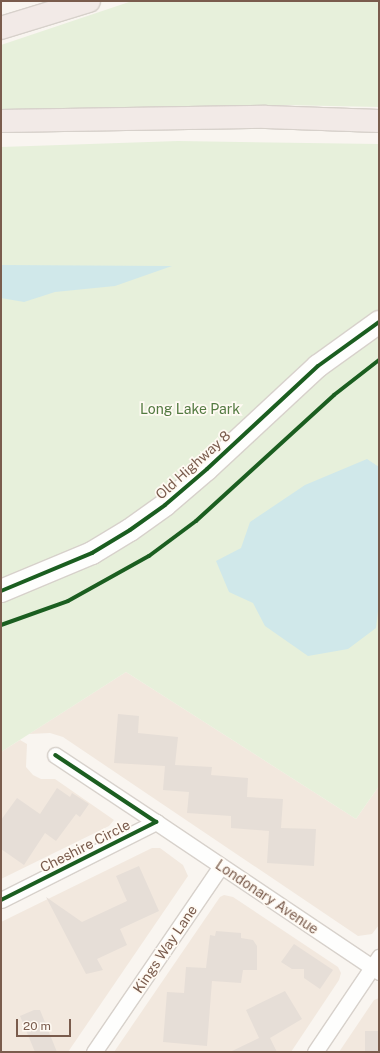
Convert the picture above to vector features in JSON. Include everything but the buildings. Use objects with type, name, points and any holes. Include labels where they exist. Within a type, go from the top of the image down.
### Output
[{"type":"highway","points":[[1,28],[90,1]]},
{"type":"highway","points":[[1,121],[266,117],[379,121]]},
{"type":"street","name":"Old Highway 8","points":[[1,591],[92,553],[142,522],[207,468],[318,366],[379,322]]},
{"type":"street","name":"Cheshire Circle","points":[[1,900],[156,822],[55,755]]},
{"type":"street","name":"Londonary Avenue","points":[[156,822],[221,866],[377,965]]},
{"type":"street","name":"Kings Way Lane","points":[[94,1052],[221,866]]},
{"type":"street","points":[[315,1052],[377,965]]},
{"type":"shaded area","points":[[126,672],[356,819],[379,786],[379,925],[372,934],[358,936],[63,737],[50,733],[29,734]]},
{"type":"shaded area","points":[[20,740],[27,744],[26,767],[33,775],[41,779],[55,779],[114,820],[109,826],[1,879],[1,752]]},
{"type":"shaded area","points":[[152,848],[160,848],[183,865],[188,876],[68,1052],[1,1052],[1,922]]},
{"type":"shaded area","points":[[224,895],[233,897],[338,967],[341,973],[339,980],[291,1052],[114,1052],[220,897]]},
{"type":"shaded area","points":[[379,998],[379,1052],[339,1052],[374,1000]]},
{"type":"green space","points":[[132,1],[379,1],[379,107],[283,105],[1,110],[1,45]]},
{"type":"green space","name":"Long Lake Park","points":[[178,141],[379,144],[379,786],[356,819],[126,672],[1,752],[1,147]]},
{"type":"water","points":[[1,265],[172,266],[115,286],[55,292],[24,302],[1,298]]},
{"type":"water","points":[[367,459],[379,467],[379,603],[376,628],[348,649],[308,656],[265,626],[253,603],[229,592],[216,561],[241,548],[250,522],[305,485]]},
{"type":"cycle path","points":[[1,591],[92,553],[130,530],[165,505],[207,469],[318,366],[379,322]]},
{"type":"cycle path","points":[[1,625],[68,601],[149,556],[196,521],[334,395],[379,360]]},
{"type":"cycle path","points":[[1,900],[156,822],[55,755]]}]
